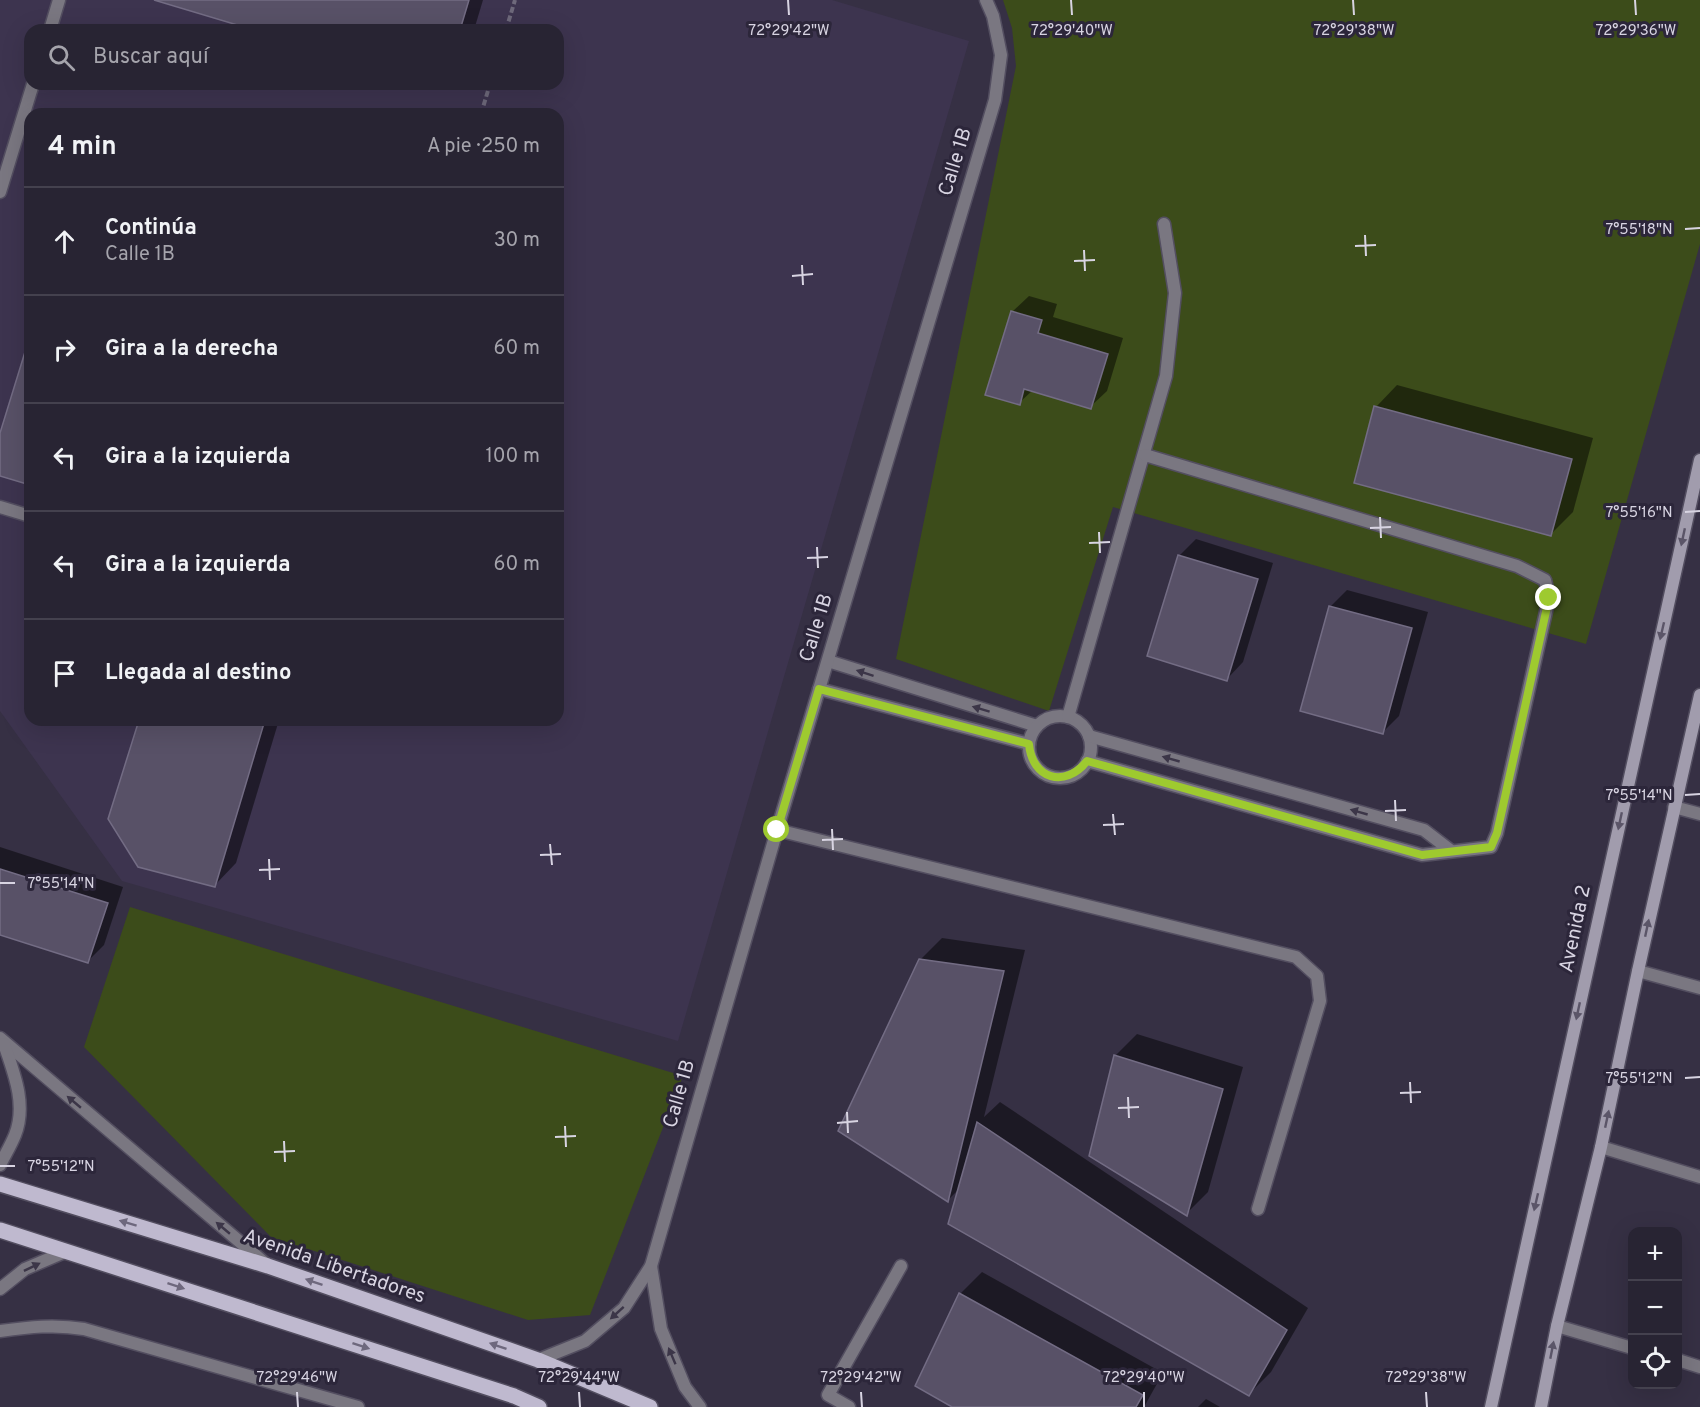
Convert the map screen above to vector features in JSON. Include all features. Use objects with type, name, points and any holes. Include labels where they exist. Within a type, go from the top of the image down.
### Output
[{"type":"main road","name":"Avenida Libertadores","points":[[0,1184],[268,1266],[538,1360],[650,1407]]},
{"type":"main road","points":[[0,1230],[514,1396],[539,1407]]},
{"type":"street","points":[[52,24],[59,0]]},
{"type":"street","name":"Calle 1B","points":[[538,1360],[585,1341],[624,1308],[651,1266],[777,830],[995,100],[1001,55],[993,16],[986,0]]},
{"type":"street","points":[[26,108],[31,90]]},
{"type":"street","points":[[0,192],[24,113]]},
{"type":"street","points":[[1068,717],[1166,376],[1175,292],[1164,224]]},
{"type":"street","points":[[1087,761],[1422,855],[1491,847],[1497,833],[1549,598],[1545,580],[1517,566],[1145,455]]},
{"type":"street","name":"Avenida 2","points":[[1491,1407],[1700,460]]},
{"type":"street","points":[[0,507],[24,514]]},
{"type":"street","points":[[828,661],[1037,726]]},
{"type":"street","points":[[819,689],[1029,744]]},
{"type":"street","points":[[1541,1407],[1557,1326],[1601,1147],[1700,695]]},
{"type":"street","points":[[1057,716],[1068,717],[1084,727],[1089,736],[1091,744],[1087,761],[1081,769],[1071,775],[1061,778],[1051,777],[1041,772],[1034,764],[1029,744],[1033,731],[1046,719],[1057,716]]},
{"type":"street","points":[[1089,736],[1424,830],[1450,850]]},
{"type":"street","points":[[1674,807],[1700,814]]},
{"type":"street","points":[[777,830],[1296,957],[1317,976],[1320,1001],[1258,1209]]},
{"type":"street","points":[[1638,971],[1700,988]]},
{"type":"street","points":[[0,1165],[16,1134],[21,1111],[16,1082],[2,1040]]},
{"type":"street","points":[[2,1040],[268,1266]]},
{"type":"street","points":[[1601,1147],[1700,1177]]},
{"type":"street","points":[[0,1289],[25,1269],[68,1251]]},
{"type":"street","name":"Calle 1B","points":[[651,1266],[661,1329],[685,1387],[700,1407]]},
{"type":"street","points":[[849,1407],[828,1395],[900,1266]]},
{"type":"street","points":[[0,1331],[29,1326],[61,1325],[84,1329],[358,1407]]},
{"type":"street","points":[[1557,1326],[1628,1347]]},
{"type":"street","points":[[1682,1362],[1700,1367]]},
{"type":"path","points":[[508,24],[514,0]]},
{"type":"path","points":[[483,108],[488,90]]},
{"type":"shaded area","points":[[0,0],[832,0],[969,41],[678,1041],[122,881],[0,711]]},
{"type":"green space","points":[[1003,0],[1700,0],[1700,244],[1586,644],[1113,507],[1049,711],[896,659],[1016,66],[1012,28]]},
{"type":"green space","points":[[130,907],[683,1076],[590,1315],[528,1320],[271,1237],[84,1047]]},
{"type":"building","points":[[154,0],[469,0],[462,24],[234,24]]},
{"type":"building","points":[[1011,311],[1042,320],[1038,333],[1108,354],[1091,409],[1024,389],[1020,405],[985,395]]},
{"type":"building","points":[[24,355],[24,483],[0,476],[0,433]]},
{"type":"building","points":[[1374,406],[1572,459],[1551,536],[1354,483]]},
{"type":"building","points":[[1178,555],[1258,579],[1227,681],[1147,656]]},
{"type":"building","points":[[1329,606],[1412,628],[1383,734],[1300,711]]},
{"type":"building","points":[[137,726],[263,726],[215,887],[138,867],[108,819]]},
{"type":"building","points":[[0,869],[108,903],[88,963],[0,935]]},
{"type":"building","points":[[919,959],[1004,971],[948,1202],[838,1131]]},
{"type":"building","points":[[1114,1055],[1223,1089],[1187,1216],[1089,1156]]},
{"type":"building","points":[[977,1122],[1287,1330],[1249,1396],[948,1224]]},
{"type":"building","points":[[959,1293],[1143,1395],[1136,1407],[952,1407],[915,1386]]},
{"type":"route","points":[[777,830],[819,689],[1029,744],[1034,764],[1041,772],[1051,777],[1061,778],[1071,775],[1081,769],[1087,761],[1422,855],[1491,847],[1497,833],[1549,598]]}]
